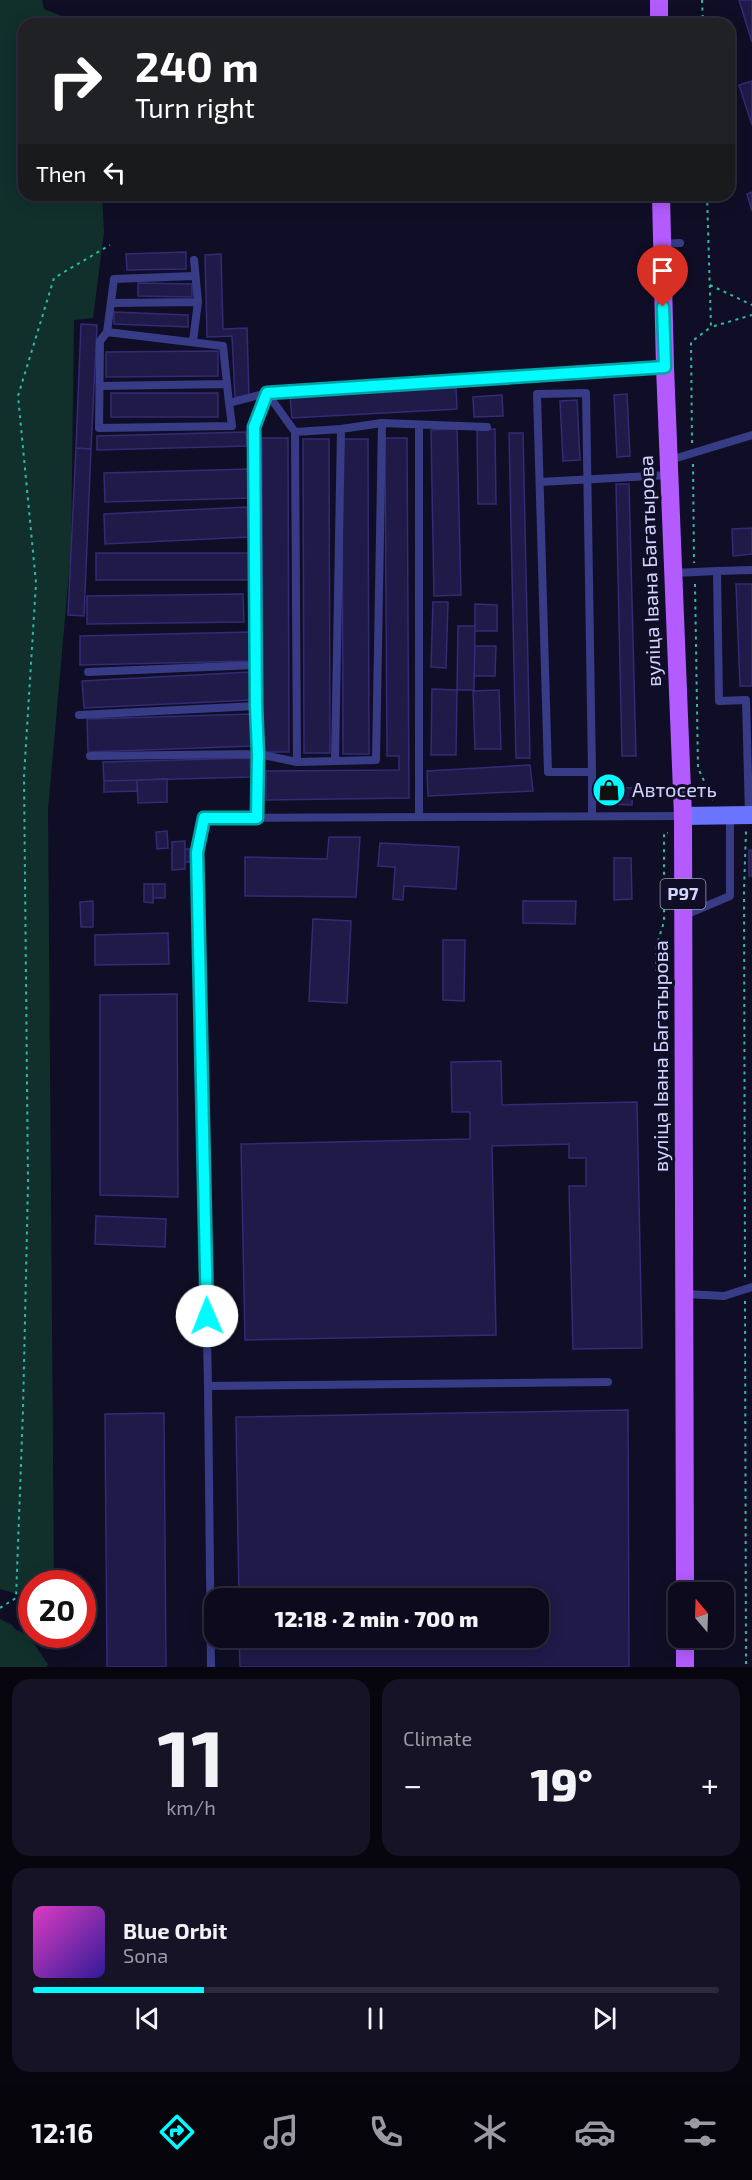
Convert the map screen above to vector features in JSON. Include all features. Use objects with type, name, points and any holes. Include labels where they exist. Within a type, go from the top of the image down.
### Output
[{"type":"main road","points":[[659,0],[660,18]]},
{"type":"main road","name":"вуліца Івана Багатырова","points":[[661,201],[665,367],[683,816],[685,1582]]},
{"type":"main road","points":[[683,816],[730,816],[751,821]]},
{"type":"main road","points":[[685,1648],[685,1667]]},
{"type":"lane","points":[[662,244],[680,243]]},
{"type":"lane","points":[[193,341],[198,302],[194,260]]},
{"type":"lane","points":[[107,332],[223,346],[232,426],[99,428],[100,341],[107,332],[114,279],[194,276]]},
{"type":"lane","points":[[111,303],[198,302]]},
{"type":"lane","points":[[229,403],[267,393],[665,367]]},
{"type":"lane","points":[[100,386],[227,384]]},
{"type":"lane","points":[[267,393],[295,432],[297,762]]},
{"type":"lane","points":[[257,818],[254,427],[267,393]]},
{"type":"lane","points":[[591,772],[548,772],[537,394],[586,393],[592,816]]},
{"type":"lane","points":[[295,432],[382,423],[488,427]]},
{"type":"lane","points":[[90,756],[258,754],[297,762],[376,760],[382,423]]},
{"type":"lane","points":[[419,425],[419,817]]},
{"type":"lane","points":[[335,761],[341,429]]},
{"type":"lane","points":[[540,482],[588,480],[669,468],[752,435]]},
{"type":"lane","points":[[673,573],[752,570]]},
{"type":"lane","points":[[717,571],[719,701],[746,700],[751,821]]},
{"type":"lane","points":[[88,672],[256,665]]},
{"type":"lane","points":[[79,715],[256,706]]},
{"type":"lane","points":[[211,1667],[208,1386],[197,852],[204,818],[683,816]]},
{"type":"lane","points":[[684,916],[730,896],[730,816]]},
{"type":"lane","points":[[683,1294],[724,1296],[752,1287]]},
{"type":"lane","points":[[208,1386],[608,1382]]},
{"type":"path","points":[[702,0],[703,18]]},
{"type":"path","points":[[707,201],[711,327]]},
{"type":"path","points":[[0,1608],[16,1598],[28,1184],[24,776],[36,583],[18,396],[54,278],[110,245]]},
{"type":"path","points":[[710,285],[752,305]]},
{"type":"path","points":[[692,445],[690,342],[711,327],[752,315]]},
{"type":"path","points":[[693,465],[694,558]]},
{"type":"path","points":[[695,585],[698,768],[713,799]]},
{"type":"path","points":[[744,890],[745,831],[751,821]]},
{"type":"path","points":[[656,971],[656,947],[664,922],[664,833]]},
{"type":"green space","points":[[0,0],[42,0],[44,9],[67,18],[18,18],[18,201],[102,201],[104,232],[93,318],[74,320],[71,550],[48,810],[54,1570],[18,1570],[18,1594],[0,1589]]},
{"type":"green space","points":[[0,1619],[18,1631],[18,1648],[36,1648],[48,1664],[46,1667],[0,1667]]},
{"type":"building","points":[[739,0],[752,0],[752,42]]},
{"type":"building","points":[[752,81],[752,125],[739,85]]},
{"type":"building","points":[[752,192],[752,211],[747,194]]},
{"type":"building","points":[[186,252],[186,269],[127,270],[126,254]]},
{"type":"building","points":[[221,254],[223,329],[247,328],[249,396],[235,397],[232,336],[207,337],[205,255]]},
{"type":"building","points":[[138,283],[192,284],[192,297],[138,296]]},
{"type":"building","points":[[114,312],[188,315],[188,327],[114,324]]},
{"type":"building","points":[[81,324],[97,325],[91,449],[76,448]]},
{"type":"building","points":[[218,351],[218,376],[106,377],[106,352]]},
{"type":"building","points":[[456,388],[457,409],[292,418],[290,397]]},
{"type":"building","points":[[111,393],[218,393],[218,417],[111,417]]},
{"type":"building","points":[[627,394],[630,456],[617,457],[614,395]]},
{"type":"building","points":[[502,395],[503,416],[474,417],[473,397]]},
{"type":"building","points":[[577,400],[580,460],[563,461],[560,401]]},
{"type":"building","points":[[457,429],[461,595],[434,596],[431,430]]},
{"type":"building","points":[[495,429],[496,504],[478,504],[477,430]]},
{"type":"building","points":[[246,432],[247,446],[97,450],[97,436]]},
{"type":"building","points":[[509,433],[523,433],[530,758],[516,758]]},
{"type":"building","points":[[262,438],[288,438],[289,752],[263,752]]},
{"type":"building","points":[[385,438],[407,438],[409,798],[266,800],[266,771],[399,770],[399,756],[387,756]]},
{"type":"building","points":[[303,439],[329,439],[330,753],[304,753]]},
{"type":"building","points":[[342,439],[368,439],[369,754],[343,754]]},
{"type":"building","points":[[76,448],[91,449],[84,616],[68,615]]},
{"type":"building","points":[[250,469],[251,498],[105,502],[104,473]]},
{"type":"building","points":[[616,484],[629,484],[636,756],[622,756]]},
{"type":"building","points":[[247,507],[249,537],[105,544],[104,514]]},
{"type":"building","points":[[752,528],[752,554],[733,556],[732,529]]},
{"type":"building","points":[[96,553],[249,553],[249,580],[96,580]]},
{"type":"building","points":[[736,584],[752,584],[752,686],[740,686]]},
{"type":"building","points":[[243,594],[244,622],[87,624],[87,596]]},
{"type":"building","points":[[433,602],[448,602],[446,668],[431,667]]},
{"type":"building","points":[[475,604],[497,605],[497,631],[475,631]]},
{"type":"building","points":[[458,626],[475,626],[474,690],[457,690]]},
{"type":"building","points":[[250,632],[251,661],[80,665],[80,636]]},
{"type":"building","points":[[475,646],[496,646],[495,676],[474,676]]},
{"type":"building","points":[[250,672],[252,700],[84,708],[82,681]]},
{"type":"building","points":[[432,689],[457,690],[456,755],[431,755]]},
{"type":"building","points":[[499,690],[501,749],[475,749],[473,691]]},
{"type":"building","points":[[252,714],[253,746],[88,752],[87,719]]},
{"type":"building","points":[[250,758],[251,777],[104,781],[103,762]]},
{"type":"building","points":[[530,765],[533,791],[428,796],[427,771]]},
{"type":"building","points":[[167,779],[167,802],[138,803],[137,780]]},
{"type":"building","points":[[137,780],[137,791],[104,792],[104,781]]},
{"type":"building","points":[[601,787],[613,787],[612,801],[600,801]]},
{"type":"building","points":[[613,787],[633,788],[632,805],[612,804]]},
{"type":"building","points":[[167,831],[168,848],[157,849],[156,832]]},
{"type":"building","points":[[329,837],[360,837],[356,897],[245,896],[245,857],[327,859]]},
{"type":"building","points":[[185,841],[185,869],[172,870],[172,842]]},
{"type":"building","points":[[380,843],[459,847],[456,889],[404,886],[403,900],[393,899],[395,867],[378,866]]},
{"type":"building","points":[[185,849],[194,849],[194,862],[185,862]]},
{"type":"building","points":[[749,850],[752,850],[752,876],[749,876]]},
{"type":"building","points":[[614,858],[631,858],[632,899],[614,900]]},
{"type":"building","points":[[144,884],[153,884],[153,903],[144,902]]},
{"type":"building","points":[[153,884],[165,884],[165,898],[153,898]]},
{"type":"building","points":[[93,901],[93,927],[81,927],[80,902]]},
{"type":"building","points":[[523,901],[576,901],[575,924],[523,923]]},
{"type":"building","points":[[313,919],[351,921],[347,1003],[309,1001]]},
{"type":"building","points":[[168,933],[169,964],[95,965],[95,935]]},
{"type":"building","points":[[443,940],[465,940],[464,1001],[443,1000]]},
{"type":"building","points":[[177,994],[178,1197],[100,1195],[100,995]]},
{"type":"building","points":[[501,1061],[502,1105],[637,1102],[642,1348],[573,1349],[569,1186],[586,1186],[586,1158],[569,1158],[569,1144],[492,1146],[496,1335],[245,1340],[241,1144],[470,1139],[470,1112],[452,1112],[451,1062]]},
{"type":"building","points":[[96,1216],[166,1219],[165,1247],[95,1244]]},
{"type":"building","points":[[628,1410],[629,1667],[240,1667],[239,1648],[549,1648],[549,1588],[239,1588],[236,1417]]},
{"type":"building","points":[[164,1413],[166,1667],[107,1667],[105,1414]]},
{"type":"place","name":"Автосеть","points":[[609,790]]},
{"type":"route","points":[[207,1316],[197,852],[204,818],[257,818],[254,427],[267,393],[665,367],[663,307]]}]
